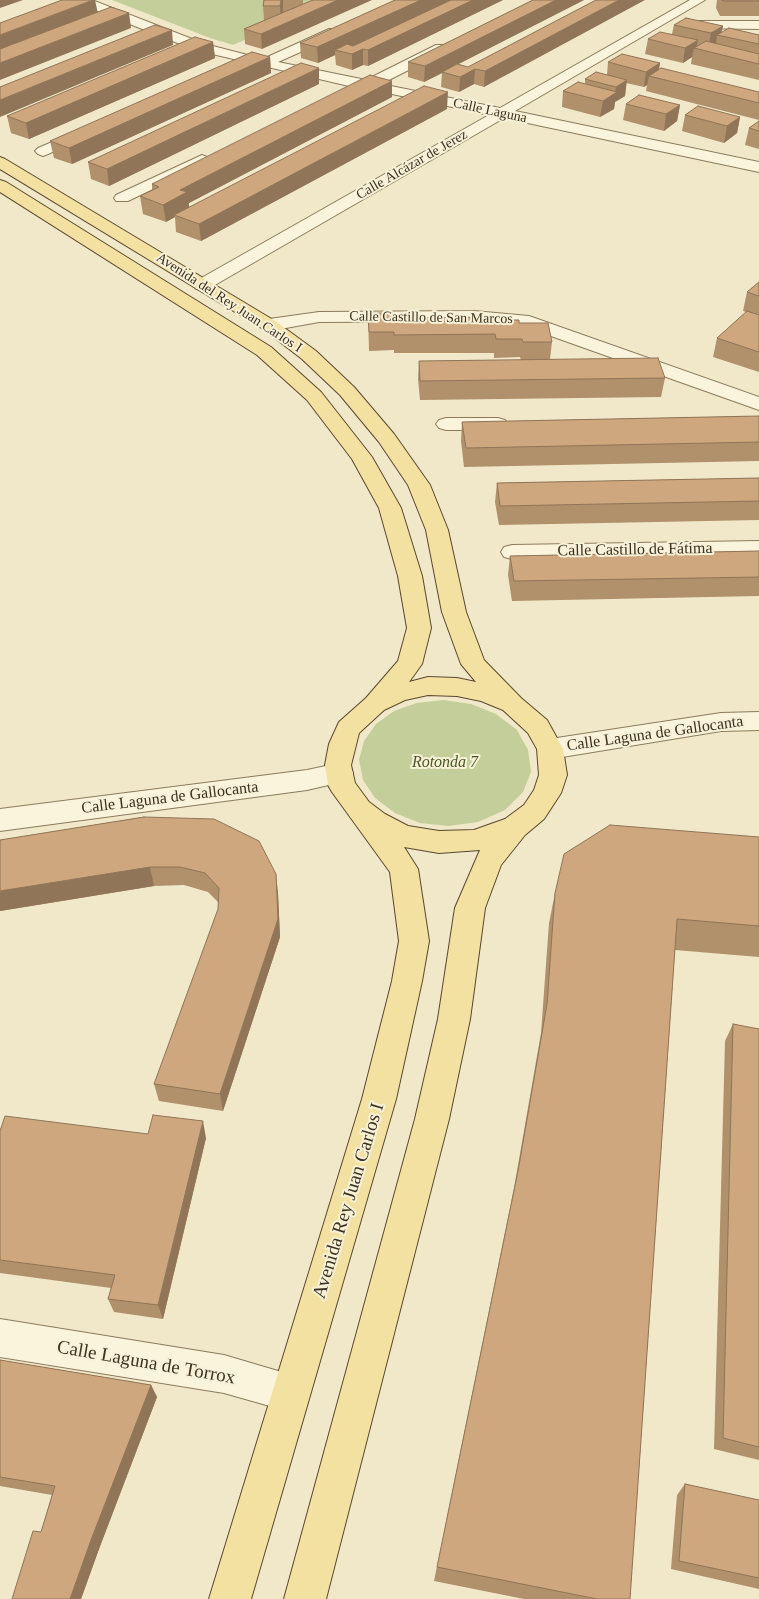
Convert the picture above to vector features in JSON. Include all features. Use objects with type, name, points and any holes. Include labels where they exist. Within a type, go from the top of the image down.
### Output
[{"type":"main road","name":"Avenida del Rey Juan Carlos I","points":[[0,162],[269,325],[309,355],[347,391],[387,438],[419,485],[437,530],[454,612],[473,664],[512,704]]},
{"type":"main road","name":"Avenida del Rey Juan Carlos I","points":[[0,184],[264,352],[314,396],[362,458],[390,508],[410,576],[419,628],[410,664],[375,704]]},
{"type":"main road","points":[[305,1599],[428,1137],[454,1019],[470,908],[489,860],[515,827],[534,812],[547,793],[553,775],[550,749],[538,726],[512,704],[487,693],[457,687],[428,686],[398,693],[375,704],[348,729],[342,744],[338,765],[342,785],[359,808],[375,822],[403,836],[439,842],[475,841],[515,827]]},
{"type":"main road","name":"Avenida Rey Juan Carlos I","points":[[230,1599],[380,1099],[407,981],[414,941],[404,869],[359,808]]},
{"type":"street","name":"Calle Laguna","points":[[81,0],[200,47],[244,59],[759,167]]},
{"type":"street","name":"Calle Alcázar de Jerez","points":[[202,285],[699,0]]},
{"type":"street","points":[[666,19],[750,38]]},
{"type":"street","points":[[696,25],[759,25]]},
{"type":"street","points":[[265,63],[344,28]]},
{"type":"street","points":[[138,39],[156,31]]},
{"type":"street","points":[[341,92],[362,85],[451,43]]},
{"type":"street","points":[[601,57],[619,62]]},
{"type":"street","points":[[227,67],[244,59]]},
{"type":"street","points":[[43,151],[95,127]]},
{"type":"street","points":[[122,198],[219,152]]},
{"type":"street","name":"Calle Castillo de San Marcos","points":[[269,325],[320,317],[474,316],[523,320],[758,415]]},
{"type":"street","points":[[446,424],[515,424]]},
{"type":"street","name":"Calle Castillo de Fátima","points":[[512,552],[759,548]]},
{"type":"street","name":"Calle Laguna de Gallocanta","points":[[550,749],[721,722],[759,720]]},
{"type":"street","name":"Calle Laguna de Gallocanta","points":[[0,820],[307,780],[340,773]]},
{"type":"street","name":"Calle Laguna de Torrox","points":[[0,1338],[224,1374],[291,1393]]},
{"type":"green space","points":[[112,0],[337,0],[233,45]]},
{"type":"green space","name":"Rotonda 7","points":[[443,700],[471,704],[496,714],[517,730],[528,750],[531,772],[523,792],[505,810],[478,822],[448,826],[420,823],[395,813],[375,798],[363,780],[359,760],[364,741],[376,724],[394,711],[417,703]]},
{"type":"building","points":[[62,0],[93,0],[0,35],[0,23]]},
{"type":"building","points":[[264,0],[281,0],[280,6],[263,6]]},
{"type":"building","points":[[313,0],[338,0],[261,34],[244,29]]},
{"type":"building","points":[[395,0],[421,0],[317,47],[300,43]]},
{"type":"building","points":[[451,0],[473,0],[368,50],[363,49],[352,54],[335,50],[347,44],[353,46]]},
{"type":"building","points":[[533,0],[556,0],[425,66],[408,62]]},
{"type":"building","points":[[596,0],[619,0],[485,71],[475,69],[460,77],[442,72],[457,64],[468,67]]},
{"type":"building","points":[[759,0],[759,1],[723,1]]},
{"type":"building","points":[[111,7],[129,13],[0,63],[0,49]]},
{"type":"building","points":[[686,18],[723,26],[711,33],[674,25]]},
{"type":"building","points":[[155,25],[172,30],[0,100],[0,87]]},
{"type":"building","points":[[729,28],[759,35],[759,44],[717,35]]},
{"type":"building","points":[[660,32],[698,40],[685,48],[648,39]]},
{"type":"building","points":[[195,37],[213,42],[26,123],[7,116]]},
{"type":"building","points":[[706,41],[759,54],[759,64],[694,48]]},
{"type":"building","points":[[252,52],[270,57],[69,148],[50,141]]},
{"type":"building","points":[[622,54],[660,63],[646,72],[608,62]]},
{"type":"building","points":[[301,63],[319,68],[107,169],[88,162]]},
{"type":"building","points":[[661,68],[759,92],[759,103],[649,76]]},
{"type":"building","points":[[596,72],[627,80],[616,87],[585,79]]},
{"type":"building","points":[[370,75],[392,81],[180,190],[187,192],[163,205],[140,196],[159,187],[152,184]]},
{"type":"building","points":[[578,82],[617,92],[603,101],[563,91]]},
{"type":"building","points":[[424,86],[448,92],[199,224],[174,215]]},
{"type":"building","points":[[639,95],[680,105],[666,114],[626,104]]},
{"type":"building","points":[[698,106],[740,117],[727,126],[685,115]]},
{"type":"building","points":[[759,121],[759,131],[749,128]]},
{"type":"building","points":[[759,282],[759,296],[747,292]]},
{"type":"building","points":[[747,311],[759,315],[759,352],[717,338]]},
{"type":"building","points":[[368,313],[393,313],[393,318],[494,317],[494,320],[519,320],[519,323],[548,323],[552,342],[523,342],[522,339],[496,339],[495,334],[394,335],[394,332],[369,332]]},
{"type":"building","points":[[658,358],[665,378],[420,381],[419,361]]},
{"type":"building","points":[[759,416],[759,442],[466,448],[462,422]]},
{"type":"building","points":[[759,478],[759,501],[500,506],[497,483]]},
{"type":"building","points":[[759,551],[759,577],[514,581],[510,556]]},
{"type":"building","points":[[144,817],[214,819],[259,841],[276,874],[278,919],[220,1094],[154,1084],[218,909],[219,888],[205,873],[180,867],[150,867],[0,891],[0,840]]},
{"type":"building","points":[[610,825],[759,837],[759,926],[677,919],[630,1599],[597,1599],[437,1567],[518,1171],[547,1004],[555,893],[564,854]]},
{"type":"building","points":[[733,1024],[759,1029],[759,1447],[723,1438]]},
{"type":"building","points":[[153,1115],[203,1121],[158,1305],[108,1299],[115,1275],[0,1260],[0,1131],[5,1116],[148,1134]]},
{"type":"building","points":[[0,1360],[151,1385],[70,1599],[12,1599],[33,1531],[41,1532],[55,1486],[0,1477]]},
{"type":"building","points":[[685,1484],[759,1500],[759,1578],[679,1561]]}]
